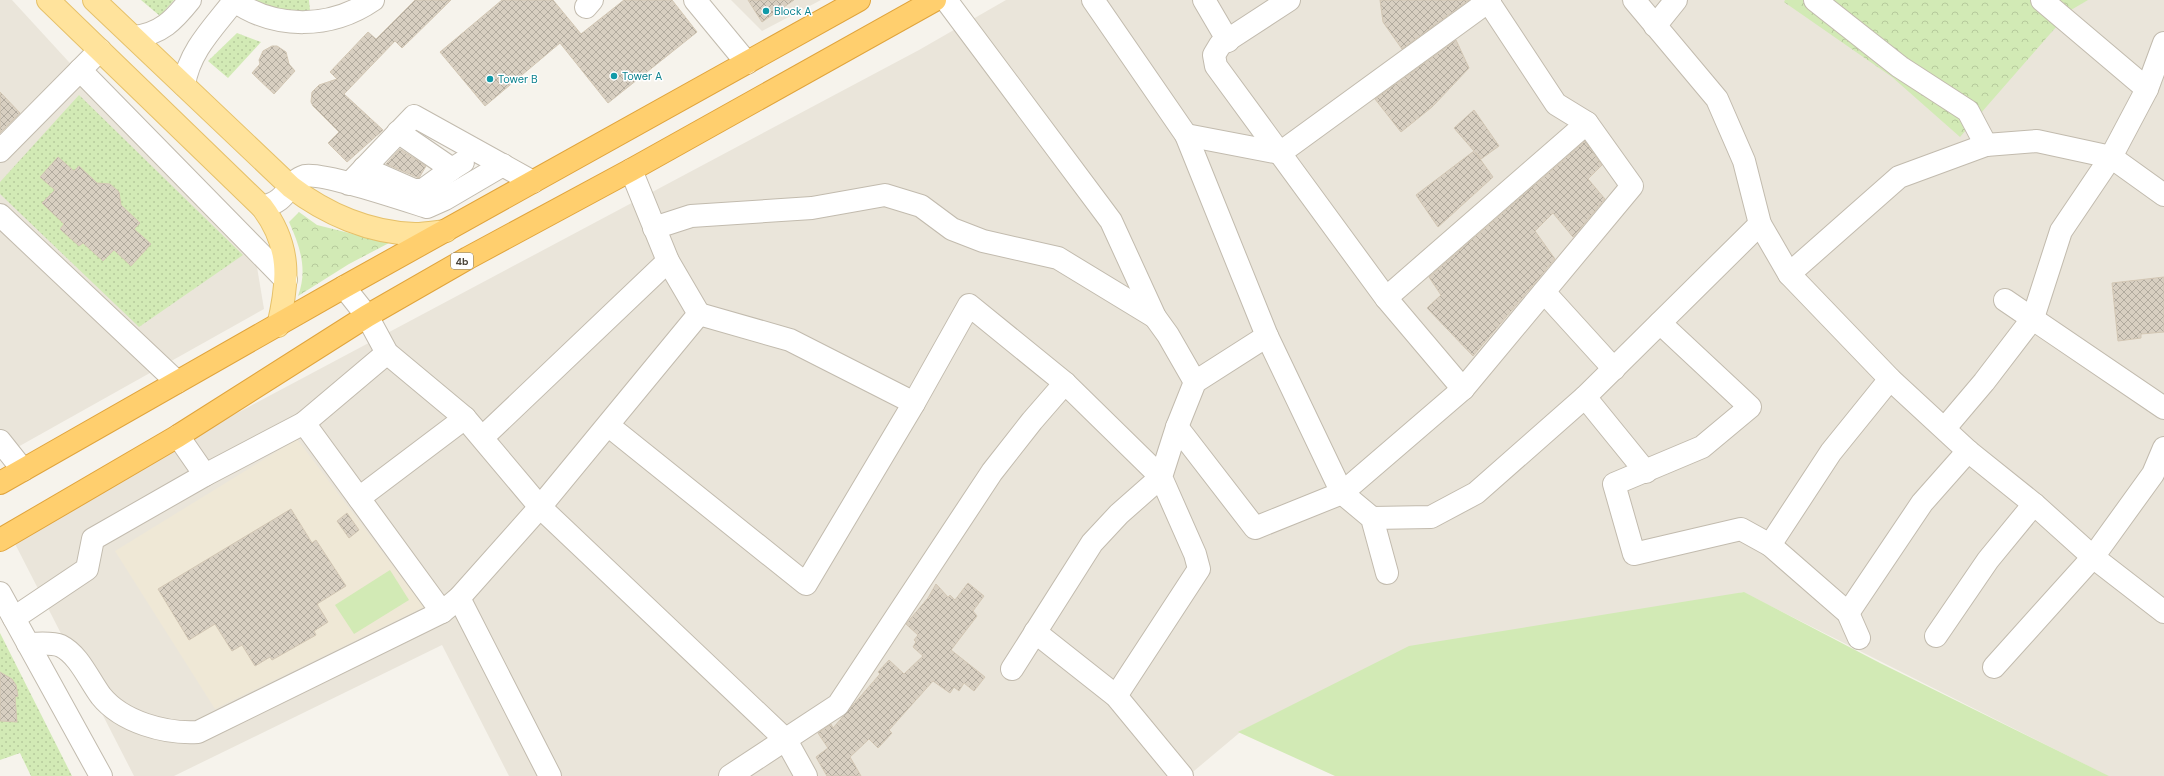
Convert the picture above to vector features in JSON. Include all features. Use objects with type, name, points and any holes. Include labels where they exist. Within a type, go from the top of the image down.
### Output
[{"type":"highway","points":[[0,483],[278,326],[344,287],[859,0]]},
{"type":"highway","name":"4b","points":[[0,540],[178,436],[367,316],[468,258],[631,170],[935,0]]},
{"type":"main road","points":[[48,0],[262,207],[275,224],[281,242],[286,280],[284,300],[278,326]]},
{"type":"main road","points":[[94,0],[291,187],[321,208],[337,216],[385,230],[416,234],[446,231]]},
{"type":"street","points":[[134,37],[152,33],[169,24],[190,0]]},
{"type":"street","points":[[184,85],[188,67],[197,48],[234,1],[265,16],[299,23],[333,19],[349,14],[373,0]]},
{"type":"street","points":[[695,0],[747,63]]},
{"type":"street","points":[[946,0],[1111,221],[1155,317],[1168,335],[1195,382]]},
{"type":"street","points":[[1093,0],[1186,135],[1267,336],[1342,493],[1372,518],[1387,573]]},
{"type":"street","points":[[1204,0],[1228,40]]},
{"type":"street","points":[[1177,427],[1255,528],[1342,493],[1463,389],[1632,186],[1587,123],[1556,104],[1489,0],[1280,153],[1186,135]]},
{"type":"street","points":[[1634,0],[1717,99],[1744,161],[1760,224],[1789,274],[1890,379],[1945,428],[1968,451],[2034,504],[2093,557],[2164,612]]},
{"type":"street","points":[[1655,26],[1676,0]]},
{"type":"street","points":[[1815,0],[1900,67],[1968,110],[1986,145]]},
{"type":"street","points":[[2042,0],[2147,89]]},
{"type":"street","points":[[1278,3],[1220,45],[1214,54],[1216,66],[1386,298],[1463,389]]},
{"type":"street","points":[[1945,428],[1984,382],[2032,318],[2061,231],[2111,157],[2147,89],[2164,43]]},
{"type":"street","points":[[0,151],[100,50]]},
{"type":"street","points":[[80,70],[286,280]]},
{"type":"street","points":[[349,184],[414,116],[533,182]]},
{"type":"street","points":[[1386,298],[1587,123]]},
{"type":"street","points":[[398,132],[452,169]]},
{"type":"street","points":[[1789,274],[1899,177],[1986,145],[2037,141],[2111,157],[2164,195]]},
{"type":"street","points":[[364,168],[414,190],[423,190],[478,151]]},
{"type":"street","points":[[262,207],[278,202],[300,179],[311,175],[349,184],[427,207],[445,199],[503,165]]},
{"type":"street","points":[[631,170],[668,261],[699,314],[790,340],[914,403]]},
{"type":"street","points":[[654,228],[691,216],[812,208],[885,195],[921,206],[952,229],[983,241],[1058,258],[1155,317]]},
{"type":"street","points":[[0,215],[177,382]]},
{"type":"street","points":[[1372,518],[1431,516],[1476,493],[1585,397],[1760,224]]},
{"type":"street","points":[[483,437],[668,261]]},
{"type":"street","points":[[344,287],[367,316],[387,353],[465,418],[483,437],[540,507],[786,740],[806,776]]},
{"type":"street","points":[[1544,292],[1614,369]]},
{"type":"street","points":[[2005,300],[2164,408]]},
{"type":"street","points":[[609,426],[806,584],[914,403],[969,304],[1065,383],[1161,477],[1195,554],[1199,569],[1116,696]]},
{"type":"street","points":[[28,644],[53,643],[63,647],[74,657],[101,696],[111,707],[124,715],[170,731],[191,733],[209,728],[442,612],[459,598],[540,507],[609,426],[699,314]]},
{"type":"street","points":[[1660,323],[1750,407],[1702,447],[1646,472],[1614,484],[1634,554],[1741,529],[1770,546],[1848,613],[1859,638]]},
{"type":"street","points":[[1012,668],[1092,543],[1119,514],[1161,477],[1177,427],[1195,382],[1267,336]]},
{"type":"street","points":[[101,776],[28,644],[5,606],[87,569],[93,539],[205,475],[304,423],[387,353]]},
{"type":"street","points":[[1770,546],[1831,452],[1890,379]]},
{"type":"street","points":[[730,776],[838,706],[992,472],[1065,383]]},
{"type":"street","points":[[1585,397],[1646,472]]},
{"type":"street","points":[[359,498],[465,418]]},
{"type":"street","points":[[304,423],[442,612]]},
{"type":"street","points":[[178,436],[205,475]]},
{"type":"street","points":[[0,441],[23,470]]},
{"type":"street","points":[[1994,667],[2093,557],[2158,478],[2164,448]]},
{"type":"street","points":[[1848,613],[1922,503],[1968,451]]},
{"type":"street","points":[[1936,636],[1988,560],[2034,504]]},
{"type":"street","points":[[459,598],[550,776]]},
{"type":"street","points":[[1035,632],[1116,696],[1182,776]]},
{"type":"shaded area","points":[[0,0],[12,0],[257,267],[264,309],[0,457]]},
{"type":"shaded area","points":[[731,0],[821,0],[762,31]]},
{"type":"shaded area","points":[[1006,0],[2164,0],[2164,776],[2108,776],[1743,592],[1244,729],[1188,776],[509,776],[442,645],[174,776],[134,776],[10,534],[919,50]]},
{"type":"shaded area","points":[[297,439],[424,607],[215,709],[115,551]]},
{"type":"green space","points":[[141,0],[174,0],[160,16]]},
{"type":"green space","points":[[244,0],[309,0],[310,11],[291,13]]},
{"type":"green space","points":[[1785,0],[2088,0],[2071,10],[1960,137],[1892,77],[1784,2]]},
{"type":"green space","points":[[237,33],[261,42],[228,78],[208,61]]},
{"type":"green space","points":[[79,95],[243,255],[139,327],[0,194],[0,182]]},
{"type":"green space","points":[[299,212],[317,225],[389,243],[349,264],[298,296],[302,277],[301,258],[289,222]]},
{"type":"green space","points":[[390,570],[409,600],[354,634],[335,605]]},
{"type":"green space","points":[[1744,592],[1880,663],[2109,776],[1335,776],[1238,732],[1409,646]]},
{"type":"green space","points":[[0,633],[72,776],[31,776],[20,753],[0,760]]},
{"type":"building","points":[[415,0],[451,0],[402,48],[395,41],[344,94],[383,130],[347,162],[328,143],[339,132],[313,106],[311,102],[312,92],[319,85],[337,79],[330,72],[368,32],[376,39]]},
{"type":"building","points":[[502,0],[553,0],[581,34],[624,0],[672,0],[697,32],[608,103],[560,43],[485,106],[440,52]]},
{"type":"building","name":"Block A","points":[[748,0],[794,0],[762,22]]},
{"type":"building","points":[[1380,0],[1469,0],[1402,49],[1383,22]]},
{"type":"building","points":[[1456,40],[1469,68],[1432,107],[1401,132],[1375,99]]},
{"type":"building","points":[[272,46],[277,46],[286,52],[289,64],[295,71],[274,94],[252,73],[260,64],[259,60],[263,51]]},
{"type":"building","points":[[0,92],[20,113],[0,133]]},
{"type":"building","points":[[1474,110],[1499,146],[1481,159],[1475,152],[1493,177],[1438,227],[1416,195],[1474,151],[1454,128]]},
{"type":"building","points":[[1585,141],[1602,165],[1588,179],[1605,199],[1573,237],[1553,213],[1535,231],[1555,259],[1473,356],[1427,308],[1441,295],[1429,277]]},
{"type":"building","points":[[400,149],[426,166],[419,178],[386,164]]},
{"type":"building","points":[[58,157],[74,171],[79,166],[97,183],[110,184],[119,192],[121,205],[140,223],[134,229],[151,244],[131,266],[114,250],[103,261],[83,243],[79,246],[60,229],[64,224],[42,203],[55,190],[40,177]]},
{"type":"building","points":[[2164,277],[2164,332],[2141,334],[2141,338],[2118,341],[2112,283]]},
{"type":"building","points":[[291,509],[312,543],[316,540],[346,586],[317,604],[328,622],[314,631],[316,635],[272,660],[270,657],[255,666],[242,645],[232,651],[215,624],[189,640],[158,589]]},
{"type":"building","points":[[347,513],[359,530],[349,538],[337,521]]},
{"type":"building","points":[[968,583],[984,596],[973,611],[977,616],[951,650],[985,677],[974,691],[964,683],[959,691],[954,687],[950,693],[933,681],[889,730],[892,733],[878,748],[869,739],[850,757],[861,776],[827,776],[816,757],[828,748],[818,733],[831,724],[833,728],[880,674],[878,672],[889,660],[904,674],[923,656],[913,647],[916,642],[914,640],[918,635],[906,624],[928,598],[936,584],[948,597],[950,595],[955,600]]},
{"type":"building","points":[[0,672],[12,679],[16,685],[18,696],[15,697],[17,722],[0,721]]},
{"type":"place","name":"Block A","points":[[766,11]]},
{"type":"place","name":"Tower A","points":[[614,76]]},
{"type":"place","name":"Tower B","points":[[490,79]]}]
